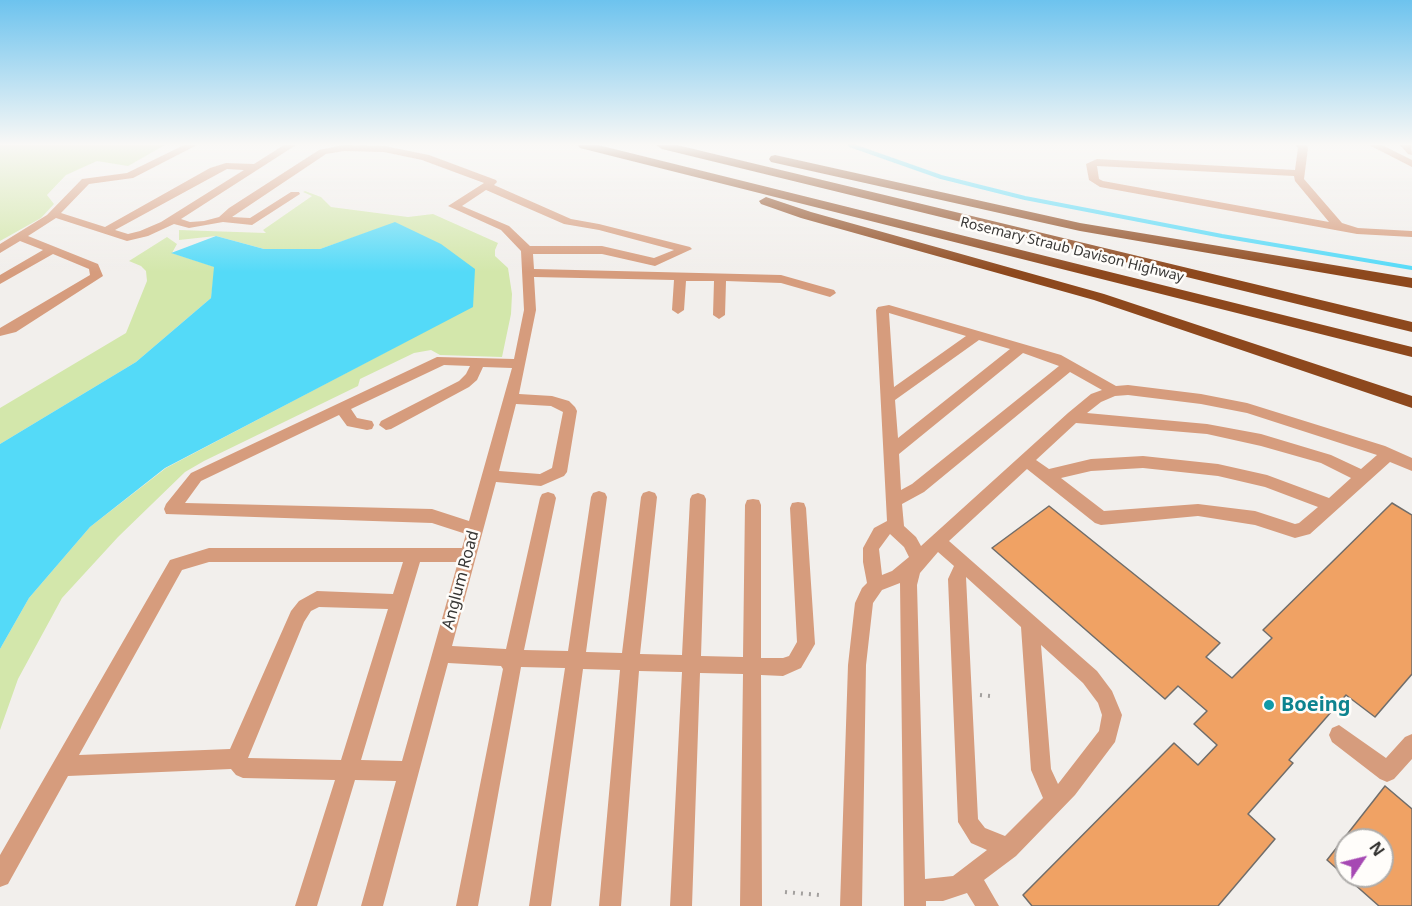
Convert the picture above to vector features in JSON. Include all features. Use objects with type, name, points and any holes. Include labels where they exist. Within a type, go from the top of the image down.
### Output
[{"type":"highway","points":[[725,187],[806,215],[1100,297],[1412,402]]},
{"type":"highway","name":"Rosemary Straub Davison Highway","points":[[754,187],[1412,352]]},
{"type":"highway","name":"Rosemary Straub Davison Highway","points":[[836,187],[1412,327]]},
{"type":"highway","points":[[903,187],[1080,227],[1412,284]]},
{"type":"street","points":[[0,249],[54,214],[81,187]]},
{"type":"street","points":[[106,231],[183,187]]},
{"type":"street","points":[[54,214],[127,238],[144,234],[223,187]]},
{"type":"street","points":[[223,219],[268,187]]},
{"type":"street","points":[[484,187],[454,206],[505,228],[527,250],[602,250],[654,262],[687,249],[599,227],[568,222],[489,187]]},
{"type":"street","points":[[1123,187],[1345,228],[1412,234]]},
{"type":"street","points":[[1307,187],[1338,225],[1345,228]]},
{"type":"street","points":[[171,219],[189,225],[223,219],[252,222],[295,194]]},
{"type":"street","points":[[0,332],[11,329],[97,276],[94,267],[20,237]]},
{"type":"street","points":[[0,280],[52,250]]},
{"type":"street","name":"Anglum Road","points":[[372,906],[520,364],[530,310],[527,250]]},
{"type":"street","points":[[528,273],[781,279],[830,293]]},
{"type":"street","points":[[678,310],[680,277]]},
{"type":"street","points":[[719,315],[720,278]]},
{"type":"street","points":[[896,529],[896,500],[882,310],[889,309],[1056,358],[1114,391]]},
{"type":"street","points":[[888,398],[977,335]]},
{"type":"street","points":[[892,451],[1020,348]]},
{"type":"street","points":[[475,530],[432,516],[172,509],[196,477],[442,360],[520,364]]},
{"type":"street","points":[[386,425],[464,384],[472,377],[478,362]]},
{"type":"street","points":[[896,500],[918,488],[1069,365]]},
{"type":"street","points":[[852,906],[857,665],[864,603],[868,593],[876,585],[898,576],[919,559],[1096,398],[1114,391],[1128,390],[1201,399],[1247,408],[1389,454],[1412,465]]},
{"type":"street","points":[[490,476],[541,480],[559,472],[570,411],[564,405],[552,402],[511,399]]},
{"type":"street","points":[[342,408],[352,422],[367,425]]},
{"type":"street","points":[[1073,417],[1207,429],[1250,437],[1326,459],[1363,477]]},
{"type":"street","points":[[1026,460],[1101,518],[1198,510],[1255,518],[1295,531],[1304,530],[1389,454]]},
{"type":"street","points":[[1047,476],[1091,465],[1154,463],[1218,470],[1257,479],[1331,505]]},
{"type":"street","points":[[540,906],[599,497]]},
{"type":"street","points":[[467,906],[512,668],[510,659],[548,498]]},
{"type":"street","points":[[610,906],[630,662],[649,498]]},
{"type":"street","points":[[681,906],[698,499]]},
{"type":"street","points":[[751,906],[753,505]]},
{"type":"street","points":[[441,654],[510,659],[783,667],[795,662],[806,644],[798,508]]},
{"type":"street","points":[[876,585],[871,562],[871,548],[880,532],[886,528],[896,529],[910,542],[919,559]]},
{"type":"street","points":[[919,559],[908,585],[914,898],[958,886],[1008,848],[1055,801],[1108,735],[1112,715],[1106,697],[1090,676],[937,541]]},
{"type":"street","points":[[0,876],[176,566],[187,560],[209,555],[262,553],[468,555]]},
{"type":"street","points":[[306,906],[413,556]]},
{"type":"street","points":[[963,564],[957,579],[964,692],[968,822],[978,836],[1008,848]]},
{"type":"street","points":[[236,759],[297,617],[305,606],[317,599],[399,602]]},
{"type":"street","points":[[1030,623],[1041,770],[1055,801]]},
{"type":"street","points":[[1339,735],[1387,772],[1412,744]]},
{"type":"street","points":[[61,766],[236,759]]},
{"type":"street","points":[[236,759],[243,768],[409,771]]},
{"type":"street","points":[[970,877],[988,906]]},
{"type":"path","points":[[975,694],[991,696]]},
{"type":"path","points":[[785,892],[819,896]]},
{"type":"green space","points":[[0,187],[54,187],[47,195],[54,204],[41,218],[0,241]]},
{"type":"green space","points":[[303,192],[321,197],[331,207],[408,217],[433,214],[498,243],[495,256],[508,268],[512,294],[511,314],[502,357],[440,355],[431,350],[414,353],[360,379],[358,386],[185,472],[118,537],[62,598],[18,679],[0,730],[0,649],[29,598],[90,527],[166,468],[473,306],[395,223],[320,249],[264,249],[216,236],[179,240],[179,230],[266,233],[263,230],[312,196]]},
{"type":"green space","points":[[167,237],[177,244],[172,253],[215,267],[211,298],[136,362],[0,444],[0,408],[126,333],[147,281],[146,271],[129,261]]},
{"type":"water","points":[[395,222],[441,244],[475,269],[473,307],[165,468],[90,527],[29,598],[0,649],[0,444],[136,362],[211,298],[214,267],[171,253],[216,236],[264,249],[320,249]]},
{"type":"building","name":"Boeing","points":[[1392,503],[1412,515],[1412,674],[1375,717],[1346,695],[1289,760],[1293,763],[1248,814],[1275,839],[1218,906],[1032,906],[1023,895],[1174,743],[1198,765],[1217,745],[1194,724],[1207,711],[1178,686],[1165,699],[992,548],[1049,506],[1220,643],[1206,657],[1232,678],[1272,638],[1263,630]]},
{"type":"building","points":[[1385,786],[1412,809],[1412,906],[1379,906],[1359,888],[1394,888],[1394,828],[1352,828]]},
{"type":"building","points":[[1334,851],[1334,866],[1327,860]]},
{"type":"waterway","points":[[982,187],[1025,198],[1222,236],[1412,268]]},
{"type":"place","name":"Boeing","points":[[1269,705]]}]
